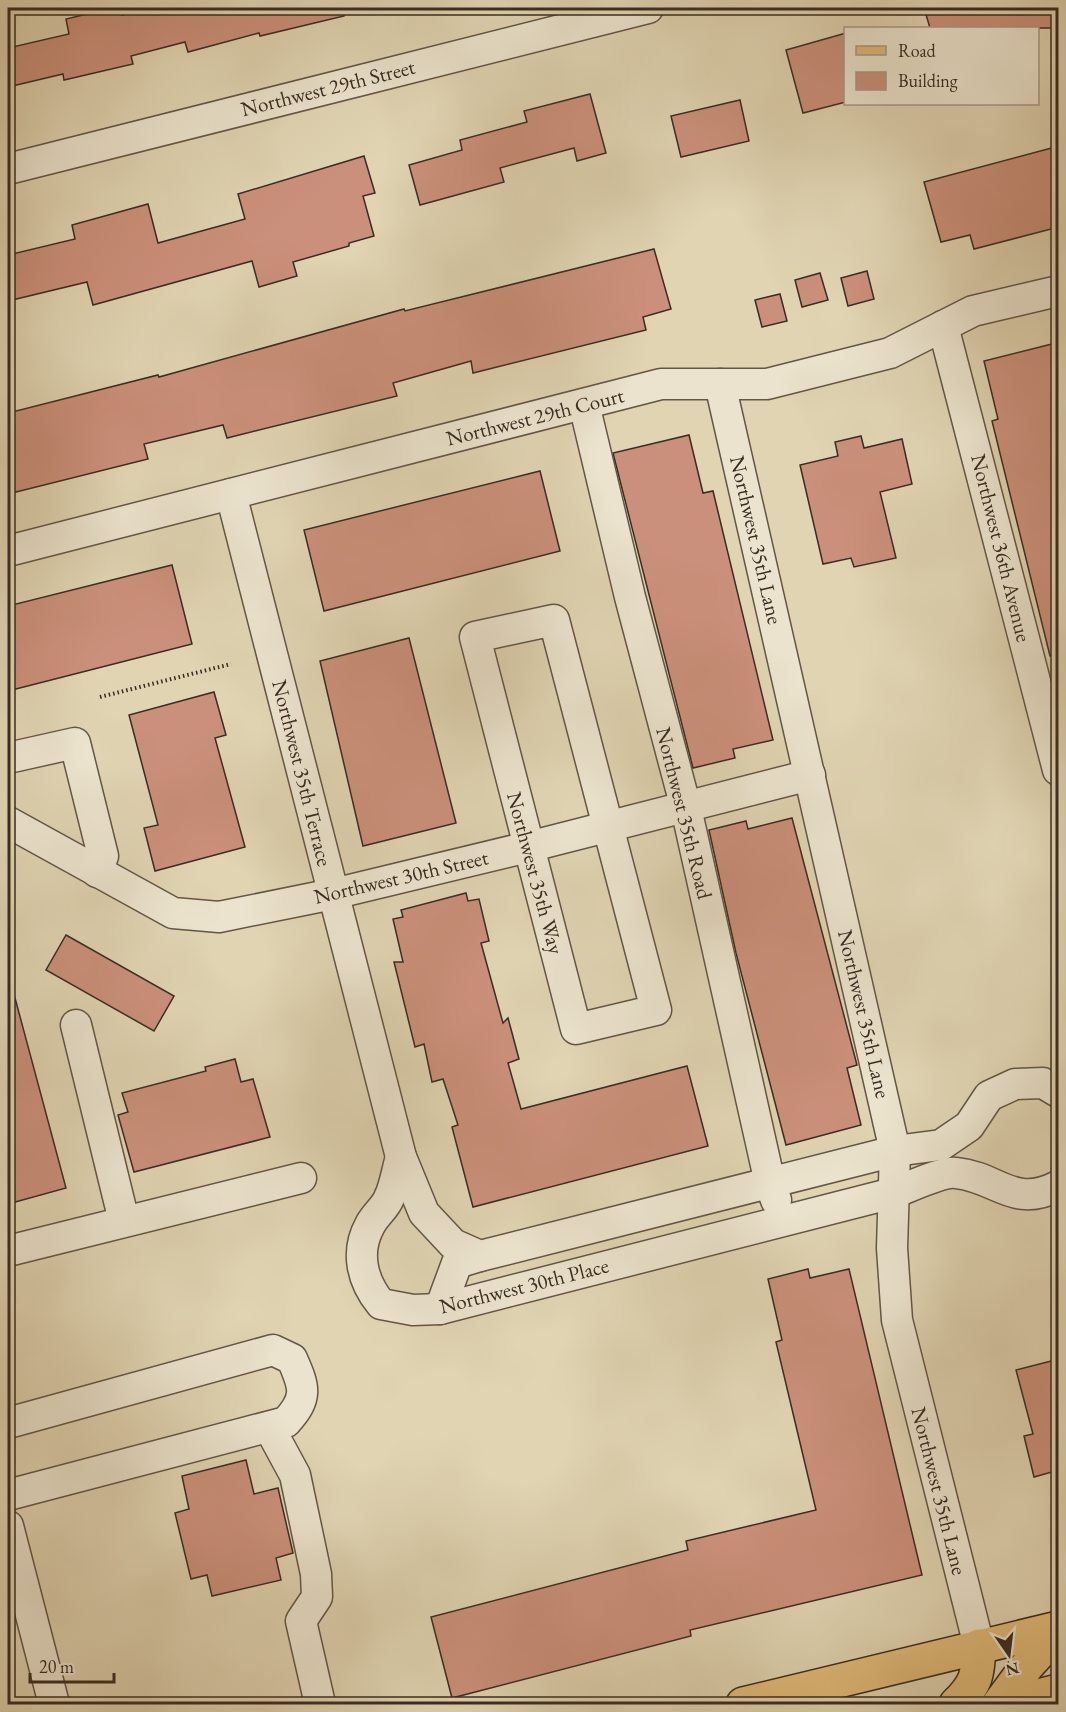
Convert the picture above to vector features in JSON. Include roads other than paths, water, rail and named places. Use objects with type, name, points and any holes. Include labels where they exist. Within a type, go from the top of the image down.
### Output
[{"type":"main road","points":[[743,1704],[979,1646],[1059,1630]]},
{"type":"main road","points":[[999,1704],[1027,1666],[1059,1630]]},
{"type":"main road","points":[[956,1704],[969,1692],[977,1677],[979,1646]]},
{"type":"street","name":"Northwest 29th Street","points":[[8,169],[630,10]]},
{"type":"street","name":"Northwest 29th Court","points":[[8,551],[661,384],[767,384],[890,353],[973,311],[1059,291]]},
{"type":"street","name":"Northwest 36th Avenue","points":[[943,326],[1052,716],[1059,770]]},
{"type":"street","name":"Northwest 35th Lane","points":[[720,384],[895,1151],[891,1248],[897,1320],[979,1646]]},
{"type":"street","name":"Northwest 35th Road","points":[[584,404],[638,631],[686,808],[770,1183],[784,1221]]},
{"type":"street","name":"Northwest 35th Terrace","points":[[231,494],[401,1157]]},
{"type":"street","name":"Northwest 35th Way","points":[[554,620],[607,827],[656,1010],[576,1029],[475,638],[554,620]]},
{"type":"street","points":[[8,758],[75,744],[103,856],[97,872]]},
{"type":"street","name":"Northwest 30th Street","points":[[8,822],[173,913],[219,917],[333,894],[686,808],[810,775]]},
{"type":"street","points":[[76,1025],[124,1221]]},
{"type":"street","name":"Northwest 30th Place","points":[[401,1157],[424,1213],[453,1244],[480,1256],[895,1151],[941,1145],[969,1126],[989,1096],[1015,1084],[1043,1083],[1059,1092]]},
{"type":"street","name":"Northwest 30th Place","points":[[401,1157],[389,1199],[370,1224],[362,1244],[367,1287],[381,1304],[413,1310],[440,1309],[893,1193],[953,1172],[975,1177],[1018,1194],[1041,1195],[1059,1186]]},
{"type":"street","points":[[8,1251],[301,1178]]},
{"type":"street","points":[[440,1309],[457,1263],[480,1256]]},
{"type":"street","points":[[8,1423],[273,1350],[292,1359],[303,1382],[301,1406],[286,1422],[8,1494]]},
{"type":"street","points":[[269,1427],[295,1475],[316,1575],[316,1598],[301,1621],[320,1704]]},
{"type":"street","points":[[8,1526],[16,1594],[54,1704]]}]
